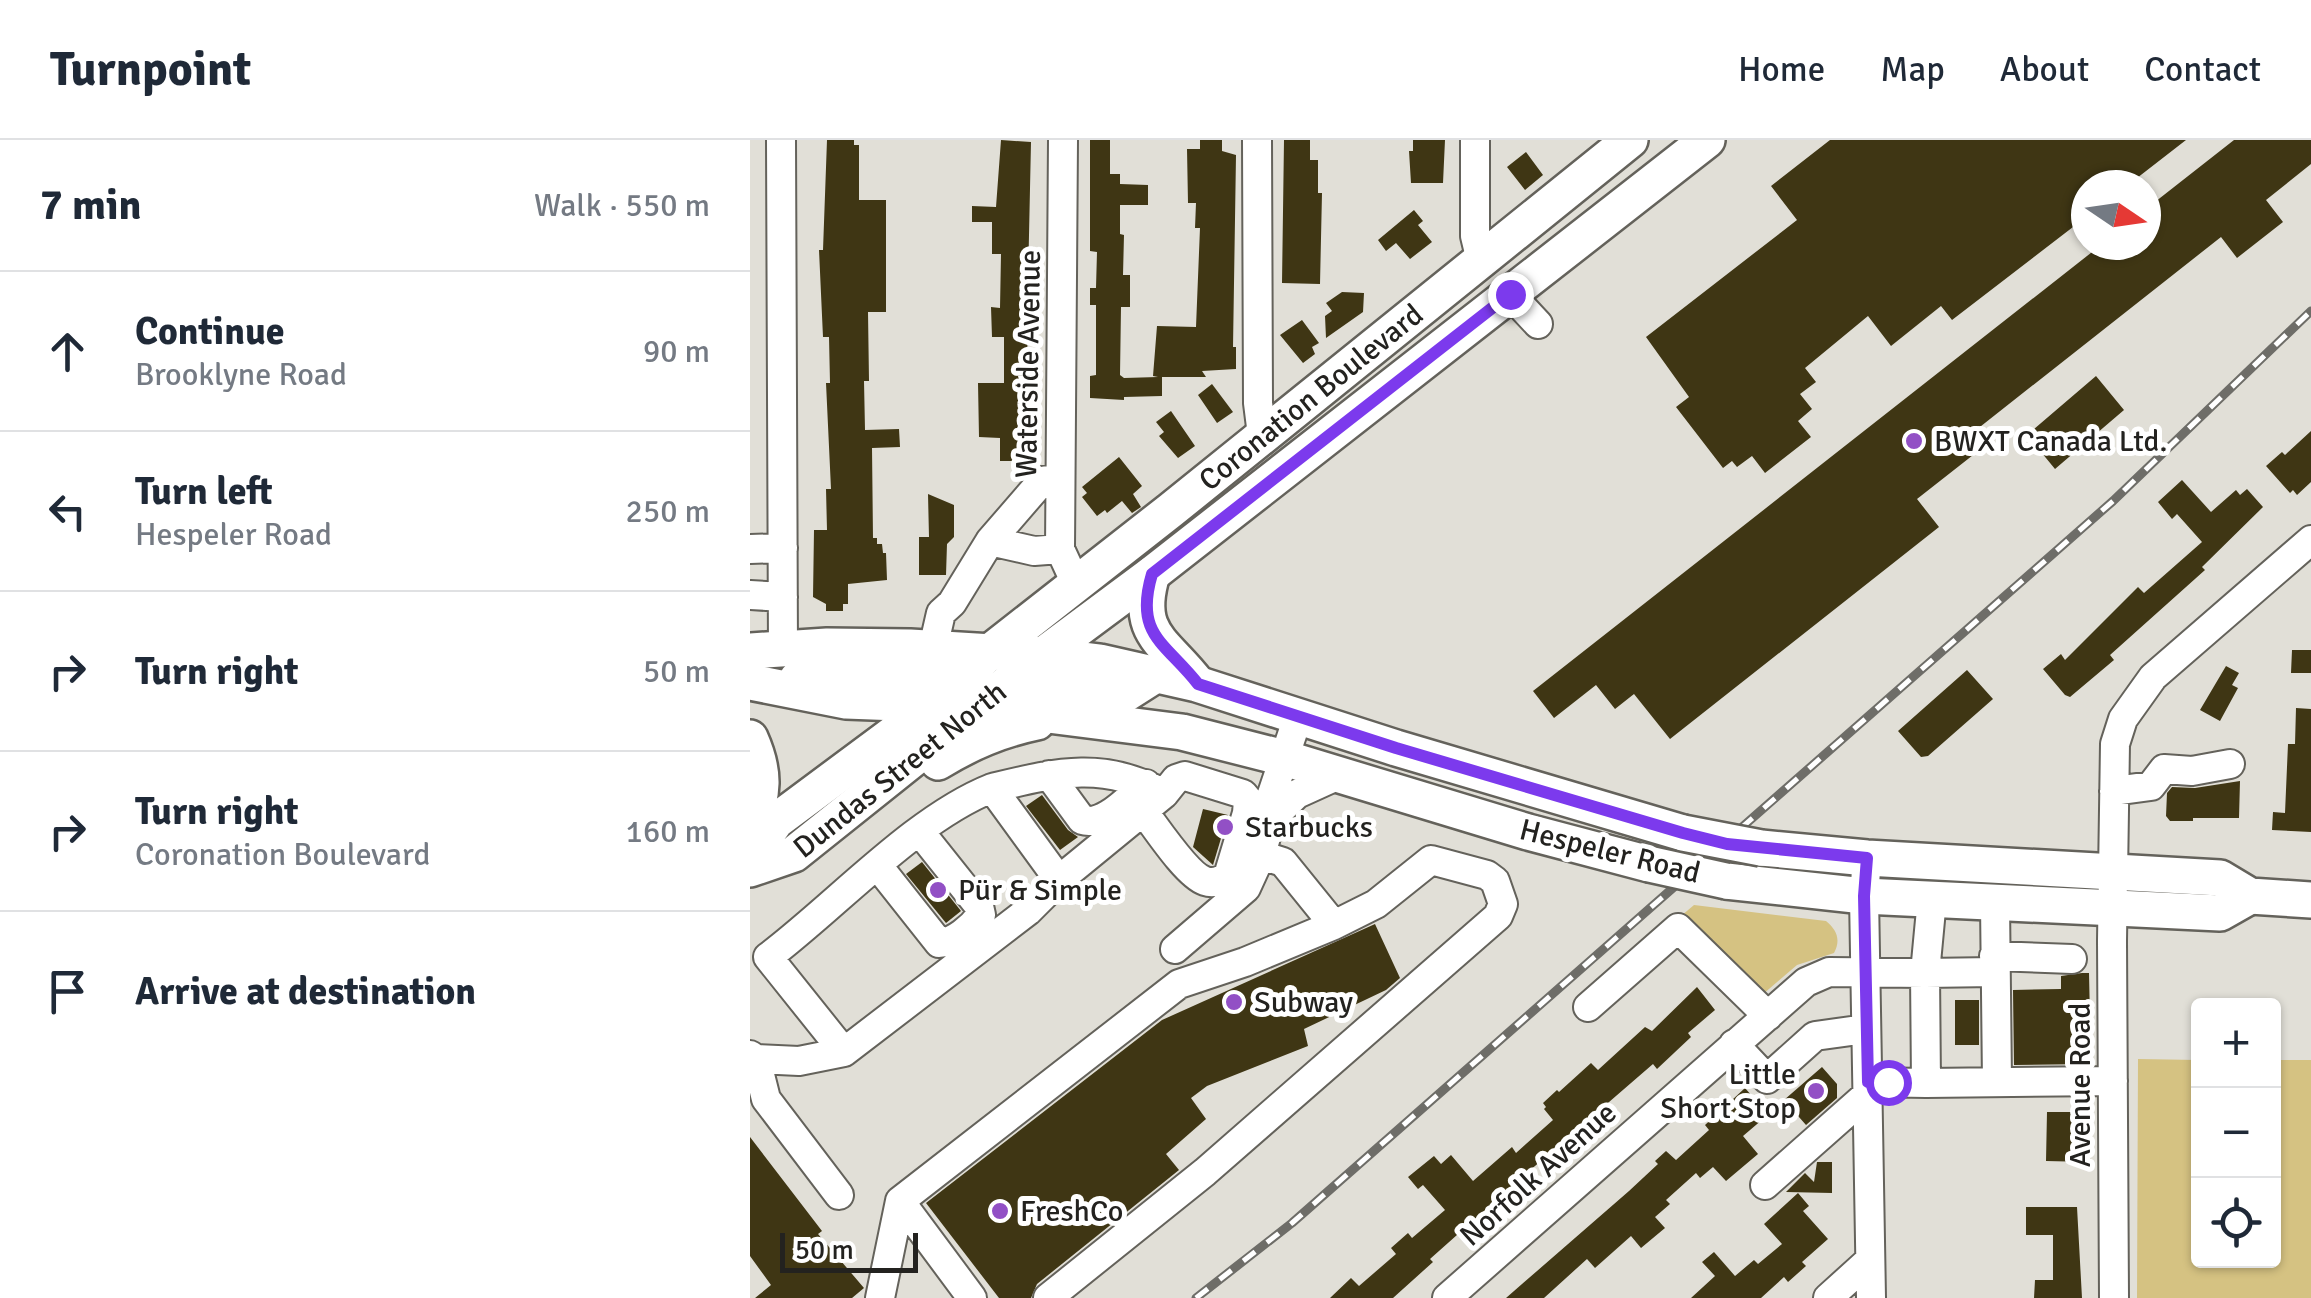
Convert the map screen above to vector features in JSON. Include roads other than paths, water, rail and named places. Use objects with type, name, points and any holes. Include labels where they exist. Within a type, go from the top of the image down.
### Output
[{"type":"main road","name":"Coronation Boulevard","points":[[971,670],[1630,140]]},
{"type":"main road","name":"Coronation Boulevard","points":[[1042,654],[1152,574],[1707,140]]},
{"type":"main road","points":[[1481,261],[1510,294]]},
{"type":"main road","points":[[1262,434],[1290,467]]},
{"type":"main road","points":[[1152,574],[1146,595],[1148,625],[1166,652],[1180,661],[1198,684]]},
{"type":"main road","points":[[760,667],[884,678],[971,670],[1042,654]]},
{"type":"main road","name":"Hespeler Road","points":[[1042,654],[1198,684],[1298,718],[1683,833],[1761,848],[1867,858],[2220,878],[2250,896],[2311,900]]},
{"type":"main road","points":[[760,667],[846,701],[932,705]]},
{"type":"main road","points":[[971,670],[1050,688],[1124,694],[1157,674]]},
{"type":"main road","name":"Hespeler Road","points":[[971,670],[1066,716],[1154,727],[1230,743],[1528,832],[1726,881],[1864,896],[2220,913],[2250,896]]},
{"type":"main road","name":"Dundas Street North","points":[[750,858],[776,821],[932,705],[971,670]]},
{"type":"main road","name":"Dundas Street North","points":[[750,868],[794,854],[866,799],[971,670]]},
{"type":"main road","points":[[866,799],[976,739],[1066,716]]},
{"type":"main road","points":[[750,738],[760,761],[763,788],[750,835]]},
{"type":"street","points":[[760,667],[783,597],[781,140]]},
{"type":"street","name":"Waterside Avenue","points":[[1063,140],[1060,549],[1077,586]]},
{"type":"street","points":[[1257,140],[1258,402],[1262,434]]},
{"type":"street","points":[[1475,140],[1475,236],[1481,261]]},
{"type":"street","points":[[1510,294],[1538,324]]},
{"type":"street","points":[[971,670],[952,603],[990,541],[1042,481],[1059,478]]},
{"type":"street","name":"Avenue Road","points":[[2114,1298],[2115,744],[2123,719],[2153,677],[2311,540]]},
{"type":"street","points":[[990,541],[1034,550],[1060,549]]},
{"type":"street","points":[[750,550],[783,548]]},
{"type":"street","points":[[750,595],[783,597]]},
{"type":"street","points":[[1175,950],[1246,888],[1260,854],[1298,718]]},
{"type":"street","points":[[1230,743],[1254,768],[1271,808]]},
{"type":"street","points":[[2114,791],[2151,786],[2164,769],[2192,770],[2230,764]]},
{"type":"street","points":[[839,1195],[766,1099],[753,1057],[800,1061],[844,1052],[1028,912],[1151,797],[1176,779],[1185,776],[1231,789],[1248,800],[1228,876],[1219,882],[1206,882],[1194,874],[1151,797],[1126,776],[1088,771],[1049,775],[964,799],[768,957],[844,1052]]},
{"type":"street","points":[[1271,808],[1341,774]]},
{"type":"street","points":[[1049,775],[1082,820],[1090,823],[1151,797]]},
{"type":"street","points":[[992,788],[1059,880]]},
{"type":"street","points":[[878,866],[939,943],[948,943],[976,922],[981,914],[979,906],[920,832]]},
{"type":"street","points":[[1260,854],[1283,862],[1334,925]]},
{"type":"street","points":[[1867,858],[1864,896],[1871,1298]]},
{"type":"street","points":[[880,1298],[900,1202],[1179,984],[1334,925],[1376,904],[1430,860],[1487,875],[1495,881],[1503,904],[1498,916],[1234,1146],[1048,1298]]},
{"type":"street","points":[[1926,1082],[1926,973],[1932,899]]},
{"type":"street","points":[[1996,903],[1996,1082]]},
{"type":"street","points":[[1588,1007],[1678,928],[1768,1016]]},
{"type":"street","name":"Norfolk Avenue","points":[[1447,1298],[1806,982],[1829,972],[1926,973],[2072,959]]},
{"type":"street","points":[[1734,1044],[1767,1079],[1815,1036],[1866,1029]]},
{"type":"street","points":[[1764,1185],[1869,1088],[1926,1082],[2112,1080]]},
{"type":"street","points":[[900,1202],[972,1298]]},
{"type":"street","points":[[1828,1298],[1870,1260]]},
{"type":"railway","points":[[1196,1298],[1292,1223],[2113,501],[2311,311]]},
{"type":"place","name":"BWXT Canada Ltd.","points":[[1914,441]]},
{"type":"place","name":"Starbucks","points":[[1225,827]]},
{"type":"place","name":"Pür & Simple","points":[[938,890]]},
{"type":"place","name":"Subway","points":[[1234,1002]]},
{"type":"place","name":"Little Short Stop","points":[[1816,1091]]},
{"type":"place","name":"FreshCo","points":[[1000,1211]]}]
